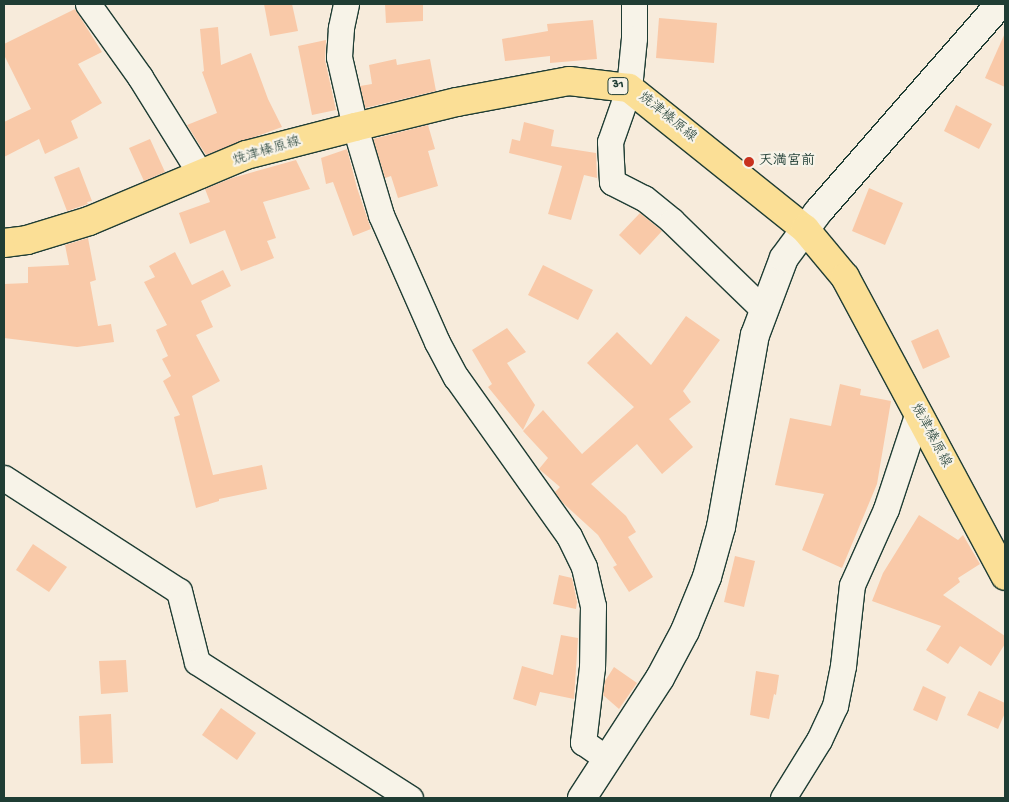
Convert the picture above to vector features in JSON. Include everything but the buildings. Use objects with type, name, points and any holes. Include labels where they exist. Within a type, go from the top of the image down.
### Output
[{"type":"main road","name":"焼津榛原線","points":[[4,243],[27,240],[89,221],[246,156],[355,127],[457,102],[569,81],[629,88],[805,229],[845,277],[1005,576]]},
{"type":"street","points":[[88,4],[140,77],[201,175]]},
{"type":"street","points":[[346,4],[340,28],[339,57],[355,127],[381,215],[437,342],[456,377],[569,536],[584,567],[593,606],[592,667],[583,742],[607,759]]},
{"type":"street","points":[[634,4],[634,38],[629,88],[610,142],[612,182],[644,198],[672,221],[764,310]]},
{"type":"street","points":[[582,798],[660,678],[685,631],[707,577],[722,527],[755,335],[784,258],[805,229],[1002,6]]},
{"type":"street","points":[[783,798],[819,740],[835,706],[843,666],[852,585],[886,509],[918,412]]},
{"type":"street","points":[[4,478],[179,592],[197,662],[410,798]]},
{"type":"place","name":"天満宮前","points":[[749,162]]}]
